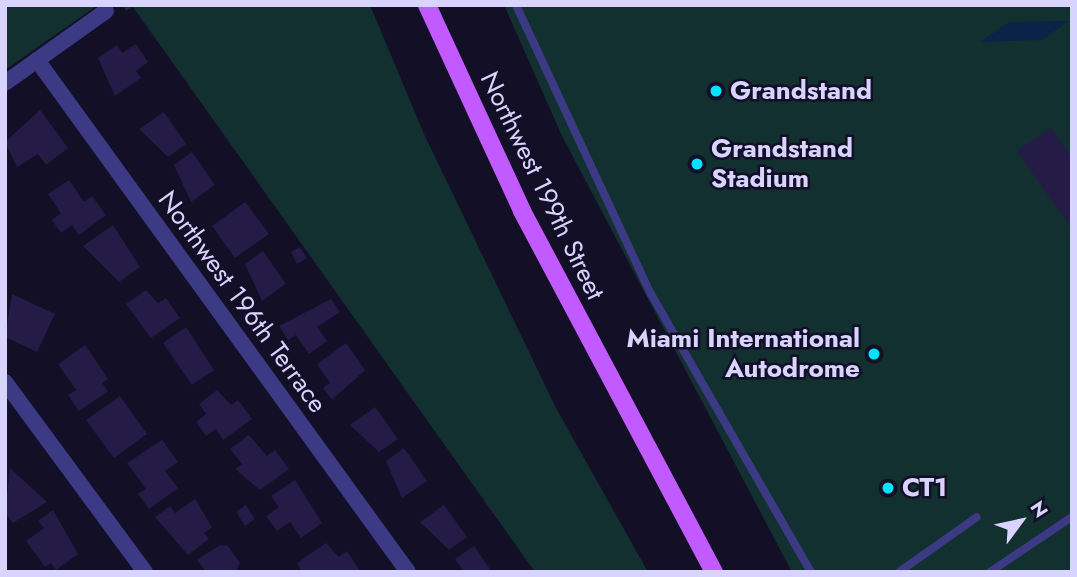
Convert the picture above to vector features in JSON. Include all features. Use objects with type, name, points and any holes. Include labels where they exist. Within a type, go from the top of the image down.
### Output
[{"type":"main road","name":"Northwest 199th Street","points":[[427,5],[522,211],[715,572]]},
{"type":"street","points":[[5,83],[106,11]]},
{"type":"street","name":"Northwest 196th Terrace","points":[[37,60],[408,572]]},
{"type":"street","points":[[5,382],[145,572]]},
{"type":"lane","points":[[516,5],[651,294],[811,572]]},
{"type":"lane","points":[[900,572],[977,517]]},
{"type":"lane","points":[[990,572],[1072,517]]},
{"type":"green space","points":[[5,5],[98,5],[5,70]]},
{"type":"green space","points":[[123,5],[370,5],[424,134],[556,408],[648,572],[535,572],[133,7],[126,11]]},
{"type":"green space","name":"Miami International Autodrome","points":[[504,5],[1072,5],[1072,572],[792,572],[562,136]]},
{"type":"water","points":[[1069,21],[1042,40],[980,42],[1009,22]]},
{"type":"building","points":[[136,44],[148,62],[136,71],[141,78],[115,96],[98,58],[117,45],[122,53]]},
{"type":"building","points":[[40,110],[68,148],[46,165],[38,154],[17,167],[5,142]]},
{"type":"building","points":[[164,112],[186,144],[168,157],[139,129]]},
{"type":"building","points":[[1051,128],[1072,157],[1072,229],[1017,151]]},
{"type":"building","points":[[192,152],[215,185],[191,202],[174,165]]},
{"type":"building","points":[[69,180],[84,202],[92,196],[106,215],[79,235],[72,225],[61,233],[52,220],[61,213],[48,194]]},
{"type":"building","points":[[245,202],[269,234],[235,258],[212,226]]},
{"type":"building","points":[[113,225],[140,267],[119,282],[83,246]]},
{"type":"building","points":[[300,247],[307,258],[297,264],[291,252]]},
{"type":"building","points":[[263,251],[286,284],[262,301],[245,264]]},
{"type":"building","points":[[146,290],[158,303],[166,298],[180,318],[151,338],[126,304]]},
{"type":"building","points":[[12,294],[55,314],[37,352],[5,337]]},
{"type":"building","points":[[331,299],[340,312],[317,327],[327,341],[309,354],[296,335],[288,340],[279,326]]},
{"type":"building","points":[[186,327],[214,370],[192,385],[163,343]]},
{"type":"building","points":[[346,343],[365,370],[332,400],[323,388],[330,383],[317,364]]},
{"type":"building","points":[[85,345],[108,379],[102,383],[108,391],[79,411],[68,395],[76,390],[58,364]]},
{"type":"building","points":[[217,390],[231,405],[238,400],[252,419],[223,440],[216,429],[206,436],[196,422],[206,414],[199,404]]},
{"type":"building","points":[[120,396],[147,434],[114,458],[86,420]]},
{"type":"building","points":[[375,407],[398,439],[379,452],[350,425]]},
{"type":"building","points":[[249,435],[267,456],[275,450],[289,469],[260,490],[235,469],[242,464],[230,449]]},
{"type":"building","points":[[162,440],[178,462],[165,471],[178,488],[149,509],[138,494],[146,489],[127,463]]},
{"type":"building","points":[[404,448],[427,481],[402,498],[386,461]]},
{"type":"building","points":[[10,468],[47,502],[13,523],[5,513]]},
{"type":"building","points":[[295,480],[322,523],[301,538],[290,522],[277,531],[266,516],[279,507],[271,496]]},
{"type":"building","points":[[195,499],[212,527],[204,533],[209,539],[188,555],[155,517],[170,506],[175,513]]},
{"type":"building","points":[[246,505],[255,519],[245,526],[236,512]]},
{"type":"building","points":[[444,505],[467,537],[449,550],[420,522]]},
{"type":"building","points":[[53,510],[78,554],[56,570],[51,563],[45,567],[26,541],[44,528],[38,521]]},
{"type":"building","points":[[326,543],[339,557],[347,551],[361,572],[302,572],[297,563]]},
{"type":"building","points":[[220,545],[228,546],[240,563],[236,572],[206,572],[197,560]]},
{"type":"building","points":[[474,546],[492,572],[464,572],[455,559]]},
{"type":"place","name":"Grandstand","points":[[716,91]]},
{"type":"place","name":"Grandstand Stadium","points":[[697,164]]},
{"type":"place","name":"Miami International Autodrome","points":[[874,354]]},
{"type":"place","name":"CT1","points":[[888,488]]}]
